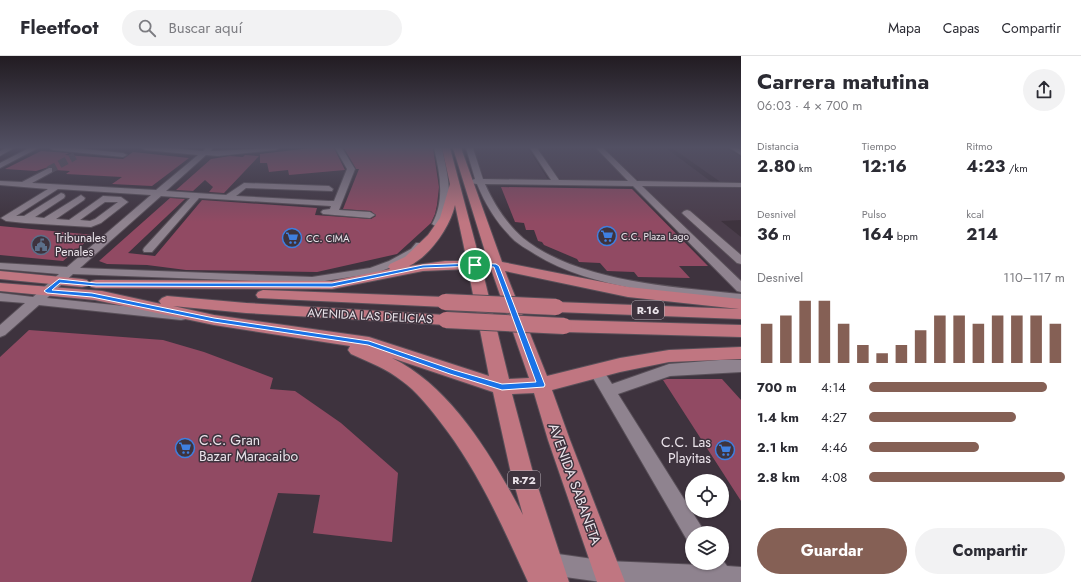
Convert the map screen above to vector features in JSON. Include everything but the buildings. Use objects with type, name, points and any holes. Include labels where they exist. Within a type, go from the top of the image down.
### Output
[{"type":"main road","name":"R-72","points":[[453,173],[475,265],[500,382],[549,576]]},
{"type":"main road","name":"AVENIDA SABANETA","points":[[465,173],[496,266],[541,385],[559,440],[609,577]]},
{"type":"main road","points":[[375,276],[410,260],[433,238],[446,218],[455,181]]},
{"type":"main road","points":[[94,290],[332,285],[423,266],[475,265],[496,266],[628,292],[741,304]]},
{"type":"main road","name":"AVENIDA LAS DELICIAS","points":[[0,275],[59,281],[94,290],[246,308],[564,326],[741,331]]},
{"type":"main road","name":"AVENIDA LAS DELICIAS","points":[[0,287],[42,296],[94,290],[741,314]]},
{"type":"main road","points":[[94,290],[214,320],[369,343],[452,372],[500,382],[541,385],[620,365],[669,356],[741,353]]},
{"type":"main road","points":[[306,333],[377,357],[415,381],[452,421],[497,490],[549,576]]},
{"type":"street","points":[[22,185],[44,173]]},
{"type":"street","points":[[0,332],[182,173]]},
{"type":"street","points":[[334,212],[337,203],[348,183],[350,173]]},
{"type":"street","points":[[0,266],[70,271],[312,280],[372,271],[415,251],[431,234],[441,217],[444,180],[443,173]]},
{"type":"street","points":[[478,173],[489,202],[500,219],[514,235],[534,249],[557,261],[610,280],[673,291],[741,298]]},
{"type":"street","points":[[550,173],[557,183]]},
{"type":"street","points":[[625,173],[741,288]]},
{"type":"street","points":[[468,181],[741,185]]},
{"type":"street","points":[[1,184],[22,185],[61,196],[121,200],[124,202],[95,223],[70,223],[6,218],[43,191]]},
{"type":"street","points":[[228,198],[244,185],[329,189]]},
{"type":"street","points":[[0,212],[43,191],[56,187],[297,202],[307,207],[334,212],[370,215]]},
{"type":"street","points":[[25,220],[61,196]]},
{"type":"street","points":[[148,250],[196,196]]},
{"type":"street","points":[[46,221],[81,198]]},
{"type":"street","points":[[70,223],[103,199]]},
{"type":"street","points":[[270,201],[290,210],[337,203]]},
{"type":"street","points":[[290,210],[289,207],[297,202]]},
{"type":"street","points":[[687,212],[741,261]]},
{"type":"street","name":"AVENIDA LAS DELICIAS","points":[[0,297],[42,296],[214,320]]},
{"type":"street","points":[[608,391],[669,370],[741,366]]},
{"type":"street","points":[[596,371],[690,526]]},
{"type":"street","points":[[549,576],[609,577],[725,573]]},
{"type":"shaded area","points":[[482,173],[544,173],[549,181],[485,180]]},
{"type":"shaded area","points":[[555,173],[620,173],[630,182],[561,181]]},
{"type":"shaded area","points":[[630,173],[699,173],[713,183],[640,182]]},
{"type":"shaded area","points":[[707,173],[741,173],[741,183],[722,183]]},
{"type":"shaded area","points":[[643,186],[741,186],[741,220],[721,221],[741,237],[741,282]]},
{"type":"place","name":"C.C. Plaza Lago","points":[[607,236]]},
{"type":"place","name":"CC. CIMA","points":[[292,238]]},
{"type":"place","name":"Tribunales Penales","points":[[41,245]]},
{"type":"place","name":"C.C. Gran Bazar Maracaibo","points":[[185,448]]},
{"type":"place","name":"C.C. Las Playitas","points":[[725,450]]},
{"type":"route","points":[[475,265],[496,266],[541,385],[502,387],[452,372],[369,343],[214,320],[92,295],[47,291],[59,281],[96,284],[332,285],[423,266],[475,265]]}]
